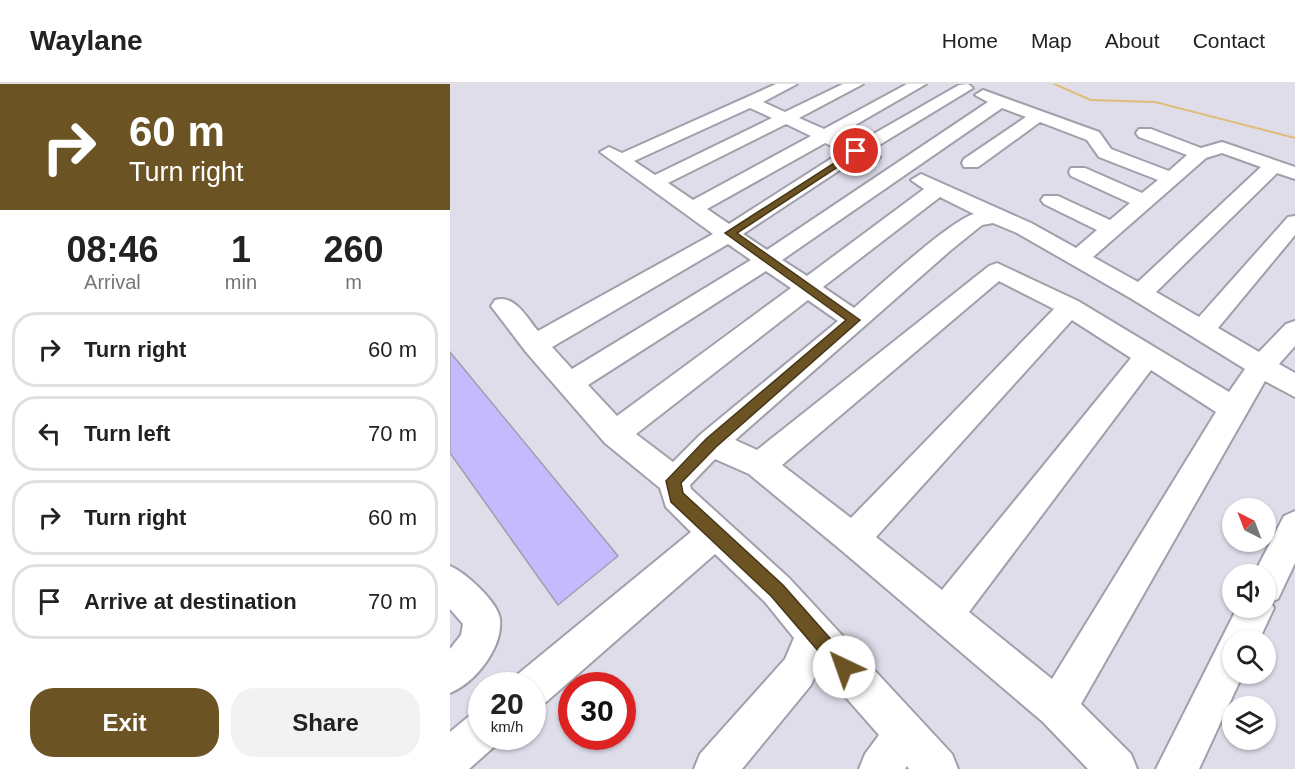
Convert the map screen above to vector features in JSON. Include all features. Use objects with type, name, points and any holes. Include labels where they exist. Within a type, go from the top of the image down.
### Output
[{"type":"street","points":[[789,84],[615,156],[694,208],[854,320]]},
{"type":"street","points":[[655,182],[855,84]]},
{"type":"street","points":[[694,208],[918,84]]},
{"type":"street","points":[[535,345],[730,233],[959,86],[1093,136],[1104,153],[1173,179]]},
{"type":"street","points":[[750,102],[898,169],[1078,258],[1295,386]]},
{"type":"street","points":[[569,384],[768,260],[898,169],[1000,102]]},
{"type":"street","points":[[971,163],[1038,116]]},
{"type":"street","points":[[1145,133],[1200,154]]},
{"type":"street","points":[[1078,258],[1200,154],[1222,147],[1295,173]]},
{"type":"street","points":[[1140,293],[1274,165]]},
{"type":"street","points":[[1078,172],[1145,202]]},
{"type":"street","points":[[615,434],[806,286],[937,189]]},
{"type":"street","points":[[1052,200],[1113,229]]},
{"type":"street","points":[[674,481],[711,443],[975,220],[995,216]]},
{"type":"street","points":[[1202,330],[1295,222]]},
{"type":"street","points":[[760,465],[997,271],[1070,308],[1149,354],[1233,408]]},
{"type":"street","points":[[503,306],[615,434],[674,481],[676,497],[777,590],[937,769]]},
{"type":"street","points":[[853,539],[1070,308]]},
{"type":"street","points":[[1057,708],[1233,408],[1261,366],[1292,339]]},
{"type":"street","points":[[946,614],[1149,354]]},
{"type":"street","points":[[711,443],[760,465],[853,539],[1057,708],[1116,769]]},
{"type":"street","points":[[1276,566],[1295,527]]},
{"type":"street","points":[[546,676],[715,533]]},
{"type":"street","points":[[450,583],[482,619],[480,638],[472,654],[450,674]]},
{"type":"street","points":[[715,769],[798,672],[814,634]]},
{"type":"street","points":[[1177,769],[1222,677]]},
{"type":"street","points":[[880,769],[905,734]]},
{"type":"street","points":[[450,758],[468,743]]},
{"type":"building","points":[[450,352],[618,556],[558,605],[450,453]]},
{"type":"waterway","points":[[1054,84],[1090,100],[1155,102],[1295,138]]},
{"type":"route","points":[[844,667],[777,590],[676,497],[674,481],[711,443],[854,320],[730,233],[856,151]]}]
